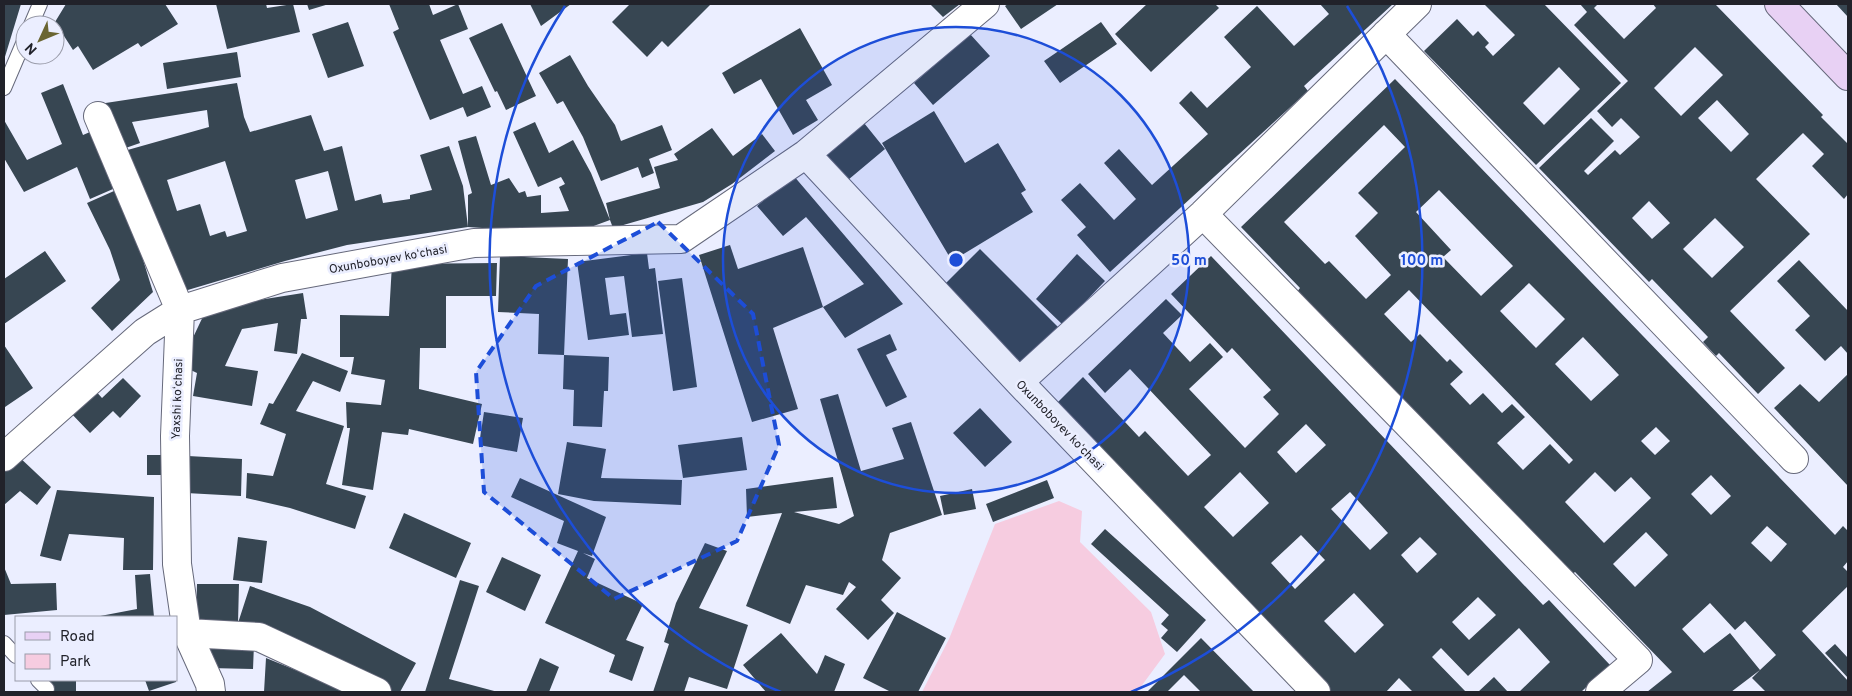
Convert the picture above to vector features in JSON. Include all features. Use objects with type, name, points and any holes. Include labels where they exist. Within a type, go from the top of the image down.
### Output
[{"type":"street","name":"Oxunboboyev koʻchasi","points":[[4,457],[145,332],[180,310],[282,278],[474,243],[681,239],[806,154],[985,4]]},
{"type":"street","points":[[1019,382],[1203,214],[1417,4]]},
{"type":"street","points":[[1779,4],[1848,76]]},
{"type":"street","points":[[1386,34],[1794,459]]},
{"type":"street","name":"Yaxshi koʻchasi","points":[[98,116],[180,310],[175,436],[177,564],[187,633],[210,684],[211,692]]},
{"type":"street","name":"Oxunboboyev koʻchasi","points":[[806,154],[1019,382],[1316,692]]},
{"type":"street","points":[[1203,214],[1638,660],[1600,692]]},
{"type":"street","points":[[187,633],[259,636],[377,692]]},
{"type":"lane","points":[[4,88],[15,62]]},
{"type":"lane","points":[[4,643],[15,655]]},
{"type":"highlighted area","points":[[658,222],[753,314],[779,445],[737,541],[614,599],[484,492],[476,372],[536,286]]},
{"type":"green space","points":[[1059,501],[1082,511],[1080,542],[1151,612],[1165,654],[1137,692],[922,692],[949,639],[995,524]]},
{"type":"building","points":[[4,4],[21,4],[18,15],[15,15],[15,24],[4,60]]},
{"type":"building","points":[[66,4],[165,4],[178,24],[141,47],[138,43],[93,70],[78,46],[73,50],[65,38],[65,15],[59,15]]},
{"type":"building","points":[[216,4],[266,4],[267,8],[293,4],[300,32],[227,49]]},
{"type":"building","points":[[307,4],[329,4],[309,10]]},
{"type":"building","points":[[389,4],[429,4],[433,15],[458,4],[468,29],[440,40],[463,94],[482,86],[491,107],[467,117],[463,107],[430,120],[393,32],[399,29]]},
{"type":"building","points":[[530,4],[571,4],[541,26]]},
{"type":"building","points":[[630,4],[711,4],[668,47],[662,41],[647,57],[612,22]]},
{"type":"building","points":[[930,4],[960,4],[943,17]]},
{"type":"building","points":[[1008,4],[1058,4],[1021,29],[1005,6]]},
{"type":"building","points":[[1147,4],[1215,4],[1219,8],[1151,72],[1115,34]]},
{"type":"building","points":[[1320,4],[1393,4],[1304,86],[1308,91],[1110,272],[1077,235],[1086,227],[1061,200],[1080,183],[1114,220],[1136,199],[1104,163],[1119,149],[1152,185],[1208,134],[1179,103],[1191,91],[1207,108],[1251,67],[1224,37],[1257,6],[1294,46],[1329,14]]},
{"type":"building","points":[[1484,4],[1544,4],[1621,83],[1536,165],[1424,51],[1457,19],[1473,36],[1478,31],[1489,43],[1485,47],[1493,56],[1515,35]],"holes":[[[1559,67],[1580,89],[1544,125],[1523,103]]]},
{"type":"building","points":[[1580,4],[1598,4],[1594,8],[1624,39],[1656,8],[1653,4],[1717,4],[1823,115],[1821,117],[1848,144],[1848,194],[1844,199],[1812,166],[1824,154],[1803,133],[1756,179],[1810,234],[1730,311],[1785,368],[1758,394],[1719,353],[1716,356],[1703,342],[1708,337],[1652,279],[1649,282],[1539,168],[1591,118],[1614,141],[1584,171],[1588,175],[1615,150],[1620,155],[1640,137],[1621,118],[1612,127],[1597,111],[1628,81],[1574,25],[1587,12]],"holes":[[[1695,47],[1723,75],[1681,116],[1654,88]],[[1717,100],[1749,134],[1731,152],[1698,118]],[[1649,201],[1670,223],[1652,239],[1632,218]],[[1715,218],[1744,247],[1712,278],[1683,249]]]},
{"type":"building","points":[[1836,4],[1848,4],[1848,17]]},
{"type":"building","points":[[348,22],[364,66],[328,78],[312,34]]},
{"type":"building","points":[[1101,22],[1117,44],[1060,83],[1044,61]]},
{"type":"building","points":[[502,23],[536,96],[506,110],[497,91],[495,92],[469,38]]},
{"type":"building","points":[[800,28],[832,85],[806,100],[818,120],[793,135],[761,79],[734,94],[722,73]]},
{"type":"building","points":[[970,34],[990,56],[933,105],[914,83]]},
{"type":"building","points":[[237,52],[241,77],[167,89],[163,63]]},
{"type":"building","points":[[570,55],[588,86],[615,125],[621,141],[662,125],[672,150],[649,159],[654,173],[642,178],[638,167],[601,181],[583,137],[563,101],[557,104],[539,73]]},
{"type":"building","points":[[1395,79],[1835,535],[1843,526],[1848,531],[1848,561],[1843,567],[1848,572],[1848,586],[1802,631],[1848,681],[1848,692],[1766,692],[1752,678],[1760,670],[1731,692],[1647,692],[1672,672],[1575,572],[1570,576],[1297,292],[1300,288],[1241,227]],"holes":[[[1384,125],[1405,147],[1358,193],[1378,213],[1355,236],[1391,275],[1366,299],[1329,261],[1325,264],[1284,222]],[[1439,190],[1513,266],[1481,296],[1443,257],[1451,250],[1416,212]],[[1529,283],[1565,319],[1536,348],[1500,311]],[[1409,290],[1573,460],[1569,464],[1550,444],[1523,470],[1497,443],[1525,417],[1512,404],[1502,413],[1483,393],[1470,405],[1450,384],[1463,372],[1450,359],[1447,362],[1420,334],[1411,342],[1384,314]],[[1583,337],[1619,375],[1591,401],[1555,364]],[[1656,427],[1670,441],[1655,455],[1641,441]],[[1595,472],[1615,492],[1631,477],[1651,498],[1604,543],[1565,502]],[[1711,475],[1731,496],[1711,515],[1691,494]],[[1767,526],[1787,544],[1771,562],[1751,543]],[[1646,532],[1668,555],[1635,587],[1613,564]],[[1710,603],[1735,630],[1745,621],[1776,655],[1760,670],[1730,633],[1704,653],[1682,629]]]},
{"type":"building","points":[[237,83],[244,117],[250,132],[311,115],[324,151],[342,146],[355,201],[381,194],[383,203],[410,199],[410,195],[432,190],[420,155],[449,146],[463,186],[468,227],[347,245],[181,292],[124,151],[209,127],[207,110],[132,122],[140,143],[117,151],[99,104]],"holes":[[[225,161],[247,231],[227,237],[225,231],[210,236],[200,204],[177,211],[167,180]],[[328,171],[338,210],[306,219],[295,180]]]},
{"type":"building","points":[[63,84],[83,135],[90,132],[113,189],[90,199],[77,167],[24,192],[4,158],[4,120],[27,160],[62,144],[41,93]]},
{"type":"building","points":[[934,111],[965,163],[998,143],[1026,190],[1021,193],[1033,212],[952,261],[882,143]]},
{"type":"building","points":[[860,118],[885,149],[842,185],[817,154]]},
{"type":"building","points":[[535,122],[549,153],[573,140],[591,173],[610,220],[580,231],[539,232],[468,227],[468,195],[472,193],[458,141],[476,136],[491,185],[509,178],[519,193],[525,191],[527,197],[541,195],[541,213],[569,211],[559,187],[565,184],[561,177],[538,187],[513,132]]},
{"type":"building","points":[[712,128],[733,156],[762,134],[775,151],[732,184],[703,202],[613,228],[606,203],[660,188],[654,167],[678,160],[674,154]]},
{"type":"building","points":[[793,175],[903,304],[845,338],[823,307],[864,284],[806,217],[783,236],[757,206]]},
{"type":"building","points":[[114,191],[136,237],[153,292],[112,331],[91,308],[120,280],[110,250],[87,203]]},
{"type":"building","points":[[730,245],[738,269],[803,247],[823,307],[773,328],[798,409],[752,422],[699,255]]},
{"type":"building","points":[[980,249],[1058,327],[1018,368],[940,289]]},
{"type":"building","points":[[45,251],[66,281],[4,324],[4,279]]},
{"type":"building","points":[[647,253],[649,269],[655,268],[663,334],[632,337],[624,276],[605,278],[610,315],[626,313],[629,335],[588,340],[577,262]]},
{"type":"building","points":[[1077,254],[1105,281],[1063,325],[1036,299]]},
{"type":"building","points":[[500,256],[568,259],[564,355],[538,354],[539,314],[498,312]]},
{"type":"building","points":[[1211,256],[1543,605],[1549,600],[1610,665],[1581,692],[1519,692],[1550,662],[1519,628],[1468,676],[1441,648],[1432,657],[1466,692],[1413,692],[1399,678],[1386,692],[1328,692],[1055,405],[1083,377],[1139,437],[1145,431],[1188,476],[1211,455],[1130,369],[1105,393],[1088,374],[1166,299],[1182,315],[1163,333],[1190,362],[1210,343],[1223,357],[1189,389],[1245,448],[1279,414],[1263,397],[1271,390],[1232,348],[1227,353],[1171,294]],"holes":[[[1306,424],[1326,445],[1296,473],[1277,452]],[[1240,472],[1269,503],[1233,537],[1204,507]],[[1350,492],[1388,533],[1370,550],[1331,509]],[[1301,535],[1325,560],[1295,589],[1271,563]],[[1420,537],[1437,554],[1417,573],[1401,555]],[[1354,593],[1384,625],[1355,653],[1324,621]],[[1478,597],[1496,615],[1469,640],[1452,622]]]},
{"type":"building","points":[[1799,260],[1848,311],[1848,354],[1841,346],[1825,361],[1795,330],[1810,316],[1777,281]]},
{"type":"building","points":[[497,263],[496,296],[446,296],[446,348],[420,348],[419,389],[482,404],[473,444],[409,429],[408,435],[382,432],[373,490],[342,485],[350,428],[347,428],[346,402],[381,405],[385,380],[351,374],[354,357],[340,357],[340,315],[389,316],[392,264]]},
{"type":"building","points":[[682,278],[697,387],[673,391],[658,281]]},
{"type":"building","points":[[303,293],[307,319],[301,319],[297,354],[274,351],[278,323],[242,329],[225,366],[258,371],[252,406],[193,396],[197,373],[180,365],[207,308]]},
{"type":"building","points":[[890,334],[897,350],[886,355],[907,397],[886,407],[857,349]]},
{"type":"building","points":[[4,345],[33,388],[5,407],[4,405]]},
{"type":"building","points":[[302,353],[348,371],[340,392],[313,381],[296,411],[344,426],[326,484],[366,496],[355,529],[290,508],[246,498],[247,473],[273,476],[286,434],[260,424],[269,403],[273,404]]},
{"type":"building","points":[[564,355],[609,357],[608,391],[604,391],[602,427],[573,426],[574,390],[563,389]]},
{"type":"building","points":[[1848,374],[1848,486],[1774,408],[1800,384],[1819,402]]},
{"type":"building","points":[[123,378],[141,396],[120,418],[113,411],[90,433],[69,411],[93,388],[102,398]]},
{"type":"building","points":[[838,394],[861,471],[904,459],[892,428],[911,422],[942,515],[890,533],[882,560],[901,578],[881,600],[894,613],[868,640],[836,609],[856,587],[849,582],[843,595],[806,585],[790,624],[746,606],[782,513],[747,517],[746,489],[833,477],[837,508],[794,512],[839,524],[854,516],[820,399]]},
{"type":"building","points":[[980,408],[1012,442],[985,467],[953,433]]},
{"type":"building","points":[[484,412],[523,418],[517,452],[479,445]]},
{"type":"building","points":[[742,437],[747,470],[683,478],[678,445]]},
{"type":"building","points":[[567,442],[606,449],[601,478],[682,480],[681,505],[594,501],[558,494]]},
{"type":"building","points":[[17,455],[51,487],[37,505],[20,491],[4,505],[4,466]]},
{"type":"building","points":[[147,455],[162,455],[162,475],[147,475]]},
{"type":"building","points":[[188,456],[242,459],[241,496],[186,493]]},
{"type":"building","points":[[520,478],[606,517],[592,556],[583,553],[595,559],[587,578],[643,604],[626,640],[644,647],[632,681],[609,672],[615,655],[545,623],[578,551],[557,543],[564,521],[511,497]]},
{"type":"building","points":[[1047,480],[1054,498],[993,522],[986,504]]},
{"type":"building","points":[[972,489],[976,509],[944,515],[940,496]]},
{"type":"building","points":[[57,490],[154,497],[153,570],[123,570],[124,538],[69,534],[61,561],[40,556]]},
{"type":"building","points":[[404,513],[471,543],[456,578],[389,548]]},
{"type":"building","points":[[1105,529],[1206,620],[1177,652],[1161,638],[1168,630],[1161,624],[1169,615],[1091,544]]},
{"type":"building","points":[[238,537],[267,541],[262,583],[233,580]]},
{"type":"building","points":[[705,543],[727,551],[699,608],[748,625],[727,689],[689,677],[684,692],[653,692],[669,644],[664,642],[676,603]]},
{"type":"building","points":[[502,557],[541,575],[525,611],[486,592]]},
{"type":"building","points":[[4,567],[11,584],[56,583],[57,610],[4,615]]},
{"type":"building","points":[[150,574],[154,616],[100,616],[137,609],[135,575]]},
{"type":"building","points":[[460,580],[479,586],[449,679],[498,692],[425,692]]},
{"type":"building","points":[[197,584],[239,584],[238,623],[250,586],[310,607],[416,663],[400,692],[390,692],[196,622]]},
{"type":"building","points":[[897,612],[946,638],[918,692],[891,692],[863,678]]},
{"type":"building","points":[[781,633],[817,674],[825,655],[845,664],[834,692],[766,692],[743,665]]},
{"type":"building","points":[[1201,638],[1254,692],[1201,692],[1184,675],[1167,692],[1147,692]]},
{"type":"building","points":[[210,643],[254,644],[253,669],[209,668]]},
{"type":"building","points":[[1835,644],[1848,658],[1848,678],[1825,653]]},
{"type":"building","points":[[266,658],[340,688],[350,692],[264,692]]},
{"type":"building","points":[[540,658],[559,667],[549,692],[526,692]]},
{"type":"building","points":[[1494,677],[1508,692],[1478,692]]},
{"type":"building","points":[[50,681],[76,681],[76,692],[49,692]]},
{"type":"building","points":[[145,681],[176,681],[176,682],[149,691]]}]
